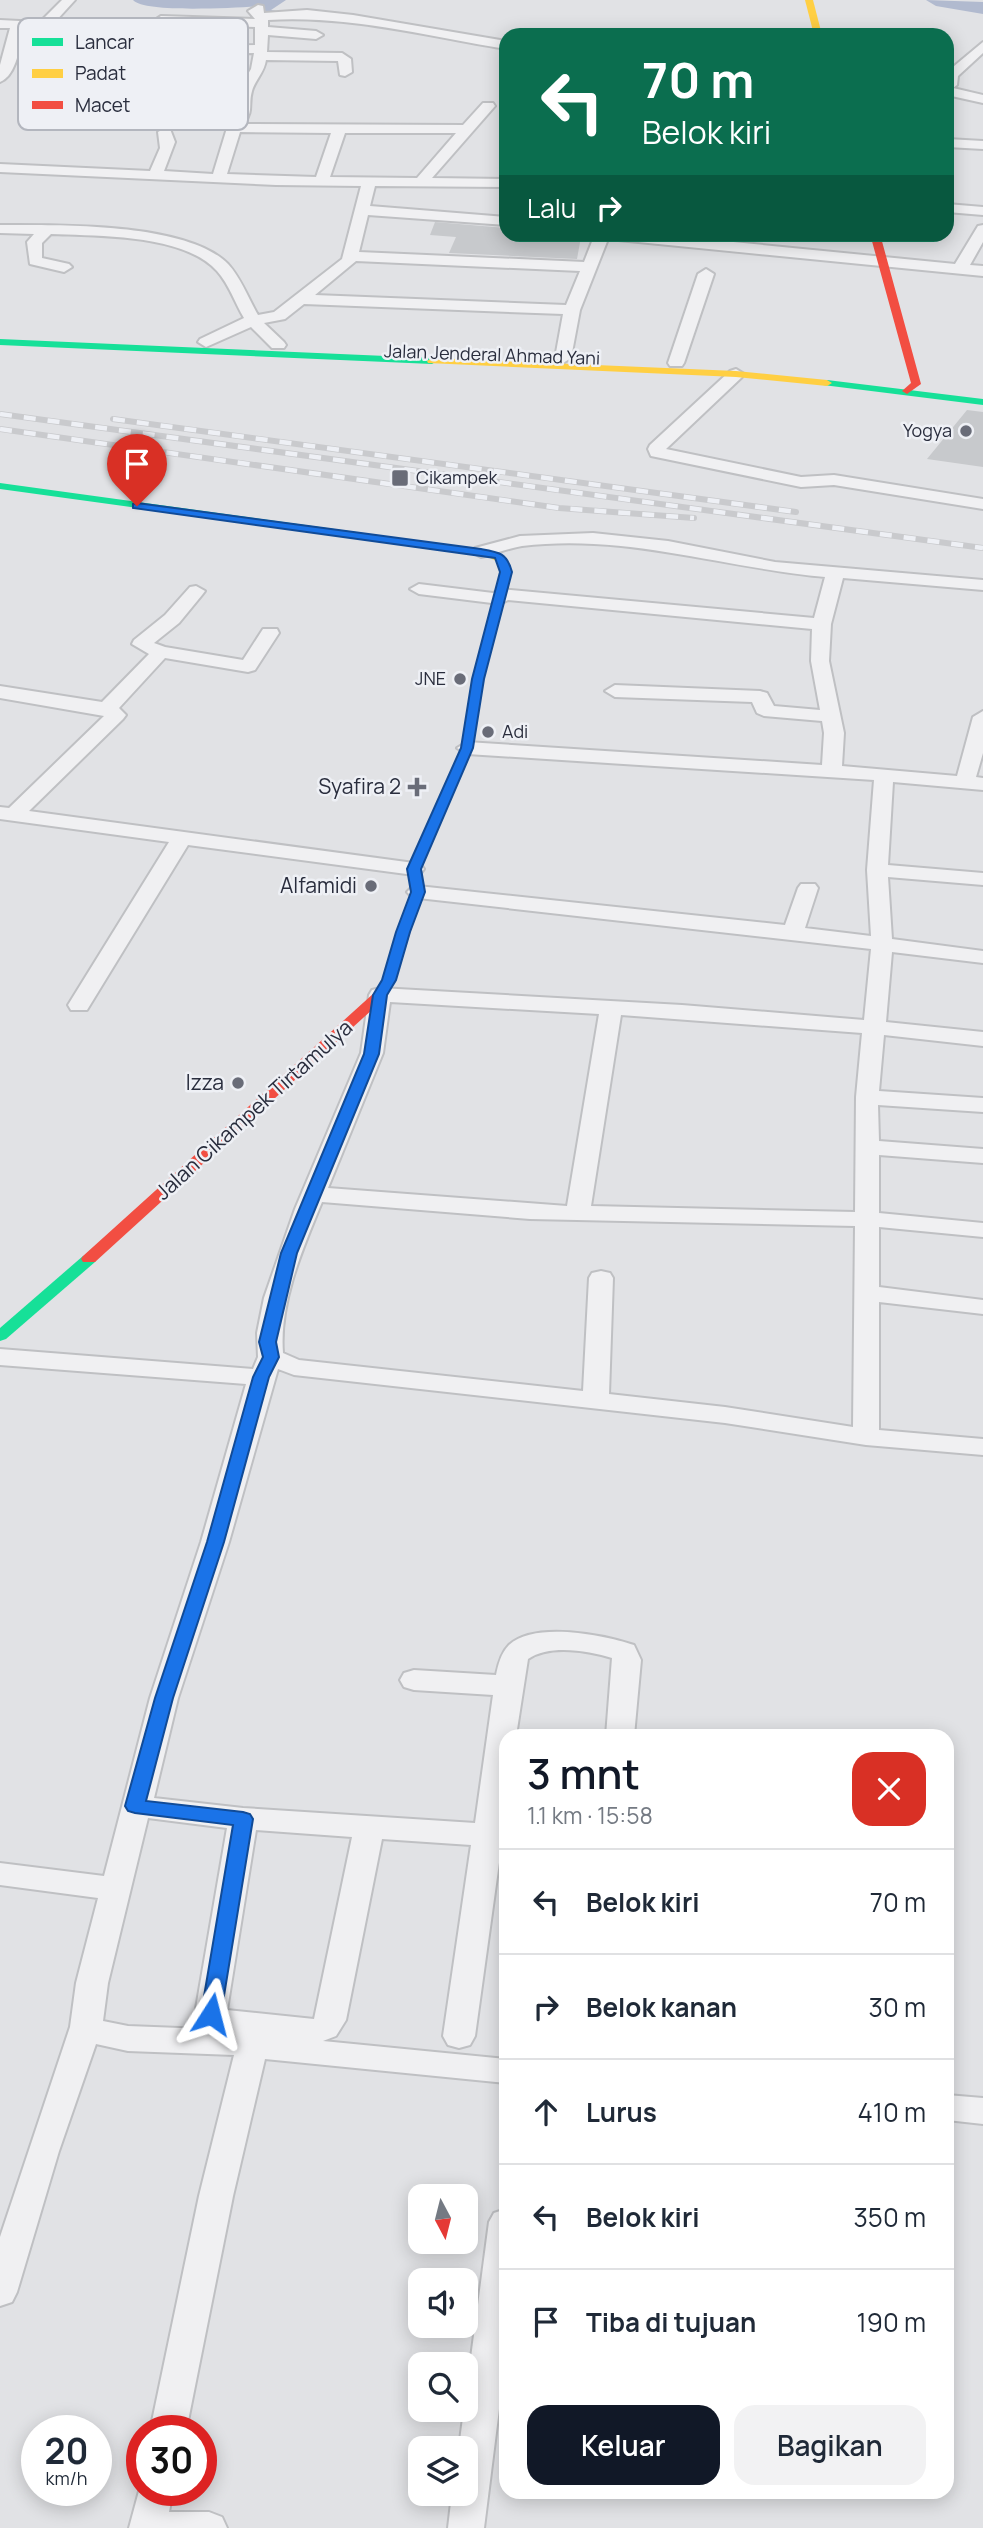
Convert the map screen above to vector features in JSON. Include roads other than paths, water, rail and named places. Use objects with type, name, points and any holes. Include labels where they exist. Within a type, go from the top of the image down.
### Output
[{"type":"main road","points":[[809,0],[816,28]]},
{"type":"main road","points":[[877,242],[911,388]]},
{"type":"main road","points":[[0,328],[142,334],[176,340]]},
{"type":"main road","name":"Jalan Jenderal Ahmad Yani","points":[[0,334],[772,369],[911,388],[983,402]]},
{"type":"main road","points":[[0,344],[220,351]]},
{"type":"main road","name":"Jalan Jenderal Ahmad Yani","points":[[0,344],[99,345],[736,373],[983,395]]},
{"type":"main road","points":[[3,489],[481,552],[503,560],[506,572],[478,679],[467,748],[414,869],[418,892]]},
{"type":"main road","name":"Jalan Cikampek Tirtamulya","points":[[0,1336],[122,1230],[380,995],[389,980],[418,892]]},
{"type":"street","points":[[51,18],[69,0]]},
{"type":"street","points":[[212,18],[289,17],[310,14],[499,44]]},
{"type":"street","points":[[262,16],[316,35]]},
{"type":"street","points":[[248,86],[258,69],[262,16]]},
{"type":"street","points":[[0,24],[17,24],[11,56],[0,78]]},
{"type":"street","points":[[954,72],[983,46]]},
{"type":"street","points":[[248,55],[342,57],[345,59],[345,72]]},
{"type":"street","points":[[248,58],[260,56]]},
{"type":"street","points":[[954,88],[983,97]]},
{"type":"street","points":[[420,183],[488,106]]},
{"type":"street","points":[[321,182],[340,127]]},
{"type":"street","points":[[248,128],[467,129]]},
{"type":"street","points":[[219,178],[233,130]]},
{"type":"street","points":[[155,176],[167,148],[169,139],[165,132]]},
{"type":"street","points":[[954,143],[983,145]]},
{"type":"street","points":[[0,168],[321,182],[499,183]]},
{"type":"street","points":[[206,342],[253,320],[279,316],[344,265],[350,256],[369,183]]},
{"type":"street","points":[[954,209],[983,211]]},
{"type":"street","points":[[361,210],[499,220]]},
{"type":"street","points":[[0,229],[133,236],[196,249],[222,267],[253,320],[278,345]]},
{"type":"street","points":[[960,269],[983,229]]},
{"type":"street","points":[[46,230],[34,242],[35,261],[64,267]]},
{"type":"street","points":[[562,358],[572,310],[600,242]]},
{"type":"street","points":[[680,242],[983,271]]},
{"type":"street","points":[[350,256],[589,267]]},
{"type":"street","points":[[676,363],[706,274]]},
{"type":"street","points":[[302,299],[572,310]]},
{"type":"street","points":[[736,373],[673,431],[656,449],[657,452],[801,482],[834,480],[983,504]]},
{"type":"street","points":[[481,552],[520,541],[593,538],[668,546],[728,560],[835,573],[983,585]]},
{"type":"street","points":[[832,771],[834,733],[820,661],[822,624],[835,573]]},
{"type":"street","points":[[419,589],[822,624]]},
{"type":"street","points":[[196,591],[172,619],[141,644],[161,652],[248,666],[270,633]]},
{"type":"street","points":[[107,709],[161,652]]},
{"type":"street","points":[[615,691],[760,697],[764,709],[771,712],[829,716]]},
{"type":"street","points":[[0,692],[107,709],[114,712],[116,717],[7,814]]},
{"type":"street","points":[[467,748],[832,771],[974,783],[983,717]]},
{"type":"street","points":[[866,1437],[869,1147],[867,1097],[882,945],[877,870],[884,775]]},
{"type":"street","points":[[7,814],[414,869]]},
{"type":"street","points":[[79,1005],[181,839]]},
{"type":"street","points":[[877,870],[983,879]]},
{"type":"street","points":[[793,933],[808,888]]},
{"type":"street","points":[[418,892],[793,933],[983,957]]},
{"type":"street","points":[[0,2292],[43,2151],[86,2027],[92,1983],[117,1889],[135,1806],[164,1698],[215,1542],[266,1367],[267,1342],[273,1312],[289,1253],[372,1054],[380,995],[873,1026],[983,1039]]},
{"type":"street","points":[[578,1213],[611,1009]]},
{"type":"street","points":[[867,1097],[983,1105]]},
{"type":"street","points":[[869,1147],[983,1156]]},
{"type":"street","points":[[315,1194],[430,1205],[578,1213],[867,1219],[983,1230]]},
{"type":"street","points":[[596,1399],[601,1278]]},
{"type":"street","points":[[868,1293],[983,1307]]},
{"type":"street","points":[[0,1357],[294,1367],[596,1399],[725,1415],[866,1437],[983,1447]]},
{"type":"street","points":[[503,1729],[514,1658],[521,1650],[550,1642],[611,1647],[624,1652],[627,1660],[621,1729]]},
{"type":"street","points":[[414,1679],[509,1686]]},
{"type":"street","points":[[459,2036],[499,1757]]},
{"type":"street","points":[[135,1806],[243,1819],[488,1835]]},
{"type":"street","points":[[243,1819],[211,2014],[218,2021],[314,2031],[325,2028],[330,2020],[369,1829]]},
{"type":"street","points":[[0,1874],[117,1889]]},
{"type":"street","points":[[86,2027],[108,2036],[252,2045],[499,2070]]},
{"type":"street","points":[[171,2415],[216,2196],[252,2045]]},
{"type":"street","points":[[954,2108],[983,2110]]},
{"type":"street","points":[[466,2528],[499,2276]]},
{"type":"street","points":[[152,2506],[148,2527],[209,2528]]},
{"type":"waterway","points":[[143,0],[183,3],[265,0]]},
{"type":"waterway","points":[[280,0],[260,11],[285,16]]},
{"type":"waterway","points":[[936,0],[983,8]]},
{"type":"railway","points":[[0,414],[983,548]]},
{"type":"railway","points":[[113,419],[796,512]]},
{"type":"railway","points":[[0,429],[559,508],[694,518]]},
{"type":"place","name":"Yogya","points":[[966,431]]},
{"type":"place","name":"Cikampek","points":[[400,478]]},
{"type":"place","name":"JNE","points":[[460,679]]},
{"type":"place","name":"Adi","points":[[488,732]]},
{"type":"place","name":"Syafira 2","points":[[417,787]]},
{"type":"place","name":"Alfamidi","points":[[371,886]]},
{"type":"place","name":"Izza","points":[[238,1083]]}]
